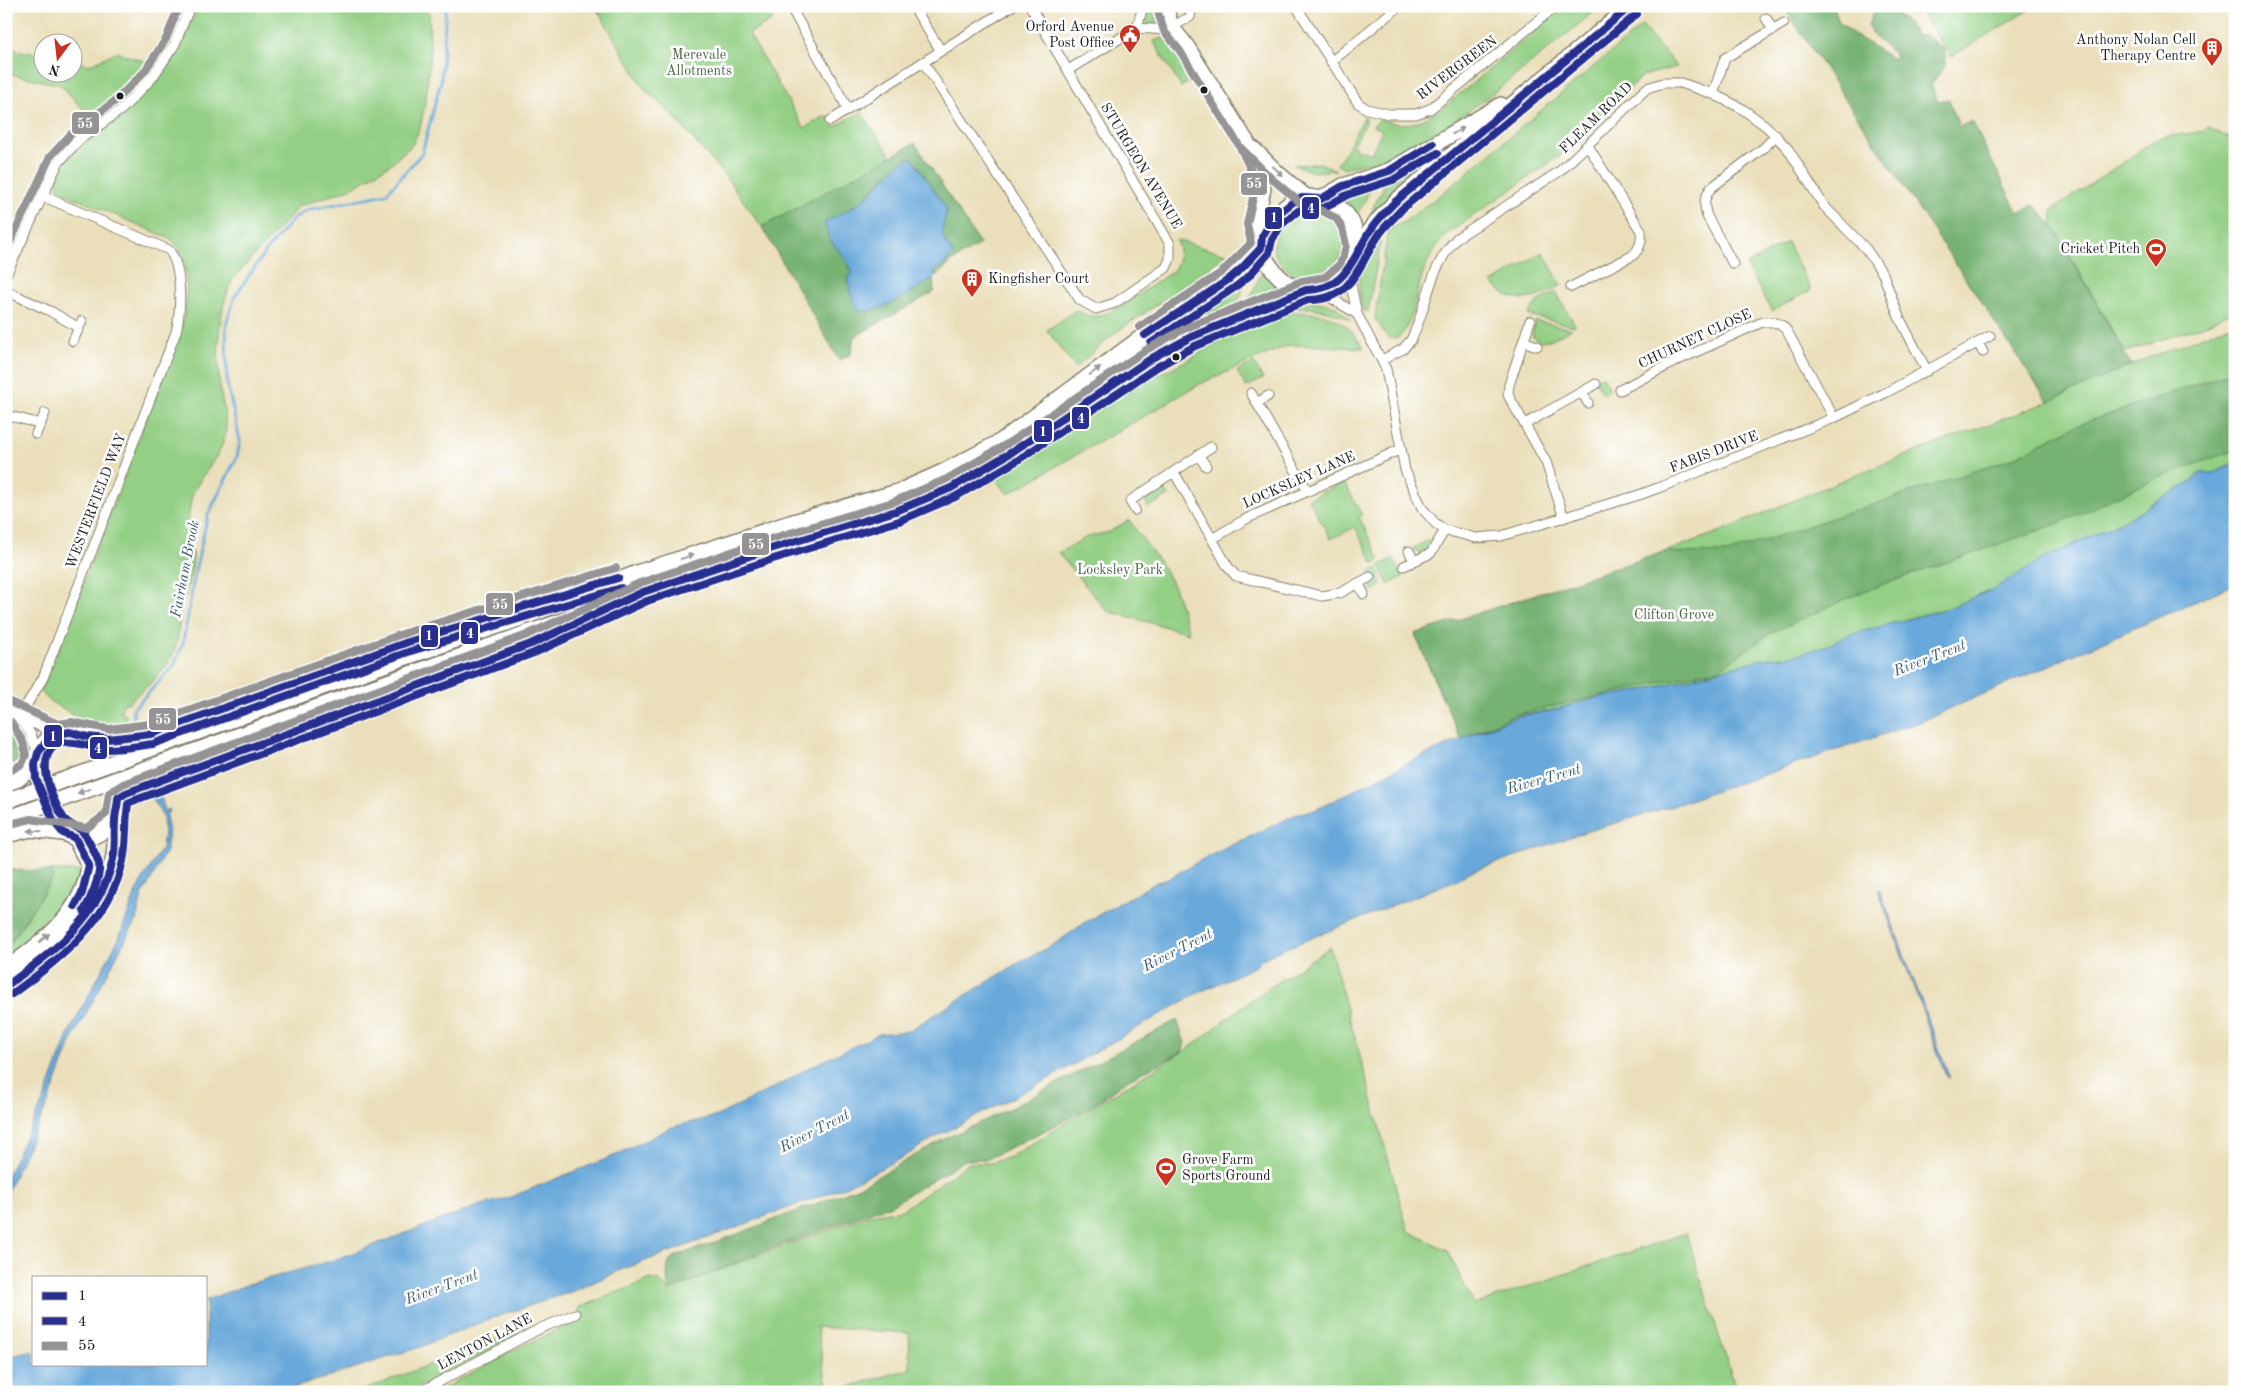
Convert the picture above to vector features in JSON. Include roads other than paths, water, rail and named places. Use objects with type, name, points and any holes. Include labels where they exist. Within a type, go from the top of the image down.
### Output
[{"type":"main road","points":[[6,819],[643,592],[770,549],[896,511],[951,488],[1056,423],[1152,358],[1191,337],[1312,290],[1335,283],[1351,264],[1372,227],[1395,202],[1631,6]]},
{"type":"main road","points":[[1315,198],[1343,186],[1389,171],[1534,85]]},
{"type":"main road","points":[[6,784],[17,780],[36,759],[48,739],[57,734],[70,732],[88,737],[108,739],[151,734],[408,642],[504,611],[640,572],[790,523],[898,492],[945,471],[1007,437],[1161,323],[1228,280],[1261,242],[1273,218],[1283,209],[1302,198],[1315,198],[1333,204],[1343,211],[1351,224],[1356,246],[1351,264]]},
{"type":"main road","points":[[1261,242],[1267,262],[1279,276],[1287,282],[1312,290]]},
{"type":"main road","points":[[6,801],[406,657],[528,616],[640,572]]},
{"type":"main road","points":[[118,798],[177,773],[531,644],[643,592]]},
{"type":"main road","points":[[6,986],[52,952],[74,931],[104,887],[112,863],[115,846],[114,819],[118,798],[116,781],[103,752],[88,737]]},
{"type":"main road","points":[[6,969],[56,929],[72,911],[82,893],[89,865],[69,836],[54,822],[36,779],[36,759]]},
{"type":"main road","points":[[6,835],[31,829],[89,838],[99,834],[114,819]]},
{"type":"street","points":[[6,275],[58,163],[67,151],[122,109],[163,64],[185,22],[190,6]]},
{"type":"street","points":[[790,6],[848,109]]},
{"type":"street","points":[[913,6],[941,51]]},
{"type":"street","points":[[830,121],[1012,6]]},
{"type":"street","name":"STURGEON AVENUE","points":[[924,62],[1080,300],[1090,307],[1102,309],[1115,303],[1166,268],[1172,250],[1168,238],[1030,6]]},
{"type":"street","points":[[1137,28],[1143,6]]},
{"type":"street","points":[[1167,6],[1173,26],[1188,45],[1249,142],[1262,170],[1265,189],[1257,224],[1261,242]]},
{"type":"street","points":[[1068,70],[1137,28],[1166,30],[1190,17],[1192,6]]},
{"type":"street","name":"RIVERGREEN","points":[[1296,6],[1352,96],[1366,109],[1389,114],[1416,114],[1430,109],[1556,6]]},
{"type":"street","points":[[1331,62],[1399,6]]},
{"type":"street","points":[[1766,18],[1773,30]]},
{"type":"street","points":[[1713,94],[1725,58],[1784,23]]},
{"type":"street","name":"FLEAM ROAD","points":[[1382,360],[1403,348],[1411,340],[1434,271],[1448,247],[1457,238],[1560,171],[1640,94],[1655,85],[1681,83],[1713,94],[1741,108],[1776,135],[1797,162],[1824,206],[1858,240],[1875,261],[1890,288],[1900,317],[1927,371]]},
{"type":"street","points":[[1733,264],[1704,208],[1706,194],[1711,188],[1765,147],[1776,135]]},
{"type":"street","points":[[1249,142],[1278,172],[1315,198]]},
{"type":"street","points":[[1571,287],[1632,256],[1639,248],[1642,237],[1641,231],[1588,146]]},
{"type":"street","name":"WESTERFIELD WAY","points":[[19,717],[42,678],[176,332],[179,314],[177,270],[169,250],[42,196]]},
{"type":"street","points":[[1718,259],[1728,254]]},
{"type":"street","name":"FABIS DRIVE","points":[[1351,264],[1357,314],[1382,360],[1389,380],[1400,450],[1409,483],[1422,508],[1435,523],[1445,530],[1464,537],[1489,538],[1644,494],[1834,418],[1927,371],[1990,336]]},
{"type":"street","points":[[1582,281],[1587,291]]},
{"type":"street","name":"FABIS DRIVE","points":[[1312,290],[1357,314]]},
{"type":"street","points":[[6,291],[80,324],[72,341]]},
{"type":"street","points":[[1530,321],[1508,390],[1508,396],[1551,472],[1564,518]]},
{"type":"street","name":"CHURNET CLOSE","points":[[1620,390],[1760,323],[1772,322],[1778,323],[1787,331],[1834,418]]},
{"type":"street","points":[[1523,341],[1537,346]]},
{"type":"street","points":[[1978,343],[1983,352]]},
{"type":"street","points":[[1525,424],[1596,384]]},
{"type":"street","name":"CHURNET CLOSE","points":[[1632,384],[1637,393]]},
{"type":"street","points":[[1582,392],[1588,403]]},
{"type":"street","points":[[1251,393],[1307,490]]},
{"type":"street","points":[[1257,403],[1268,396]]},
{"type":"street","points":[[36,434],[45,413]]},
{"type":"street","points":[[6,415],[41,424]]},
{"type":"street","points":[[1135,510],[1130,501],[1211,447]]},
{"type":"street","name":"LOCKSLEY LANE","points":[[1212,539],[1246,519],[1307,490],[1400,450]]},
{"type":"street","points":[[1198,455],[1206,466]]},
{"type":"street","points":[[1174,472],[1231,572],[1242,578],[1322,596],[1340,593],[1370,576]]},
{"type":"street","points":[[1404,566],[1431,553],[1445,530]]},
{"type":"street","points":[[1409,552],[1414,561]]},
{"type":"street","points":[[1358,583],[1364,594]]},
{"type":"street","points":[[6,711],[57,734]]},
{"type":"street","points":[[19,717],[30,733],[36,759]]},
{"type":"street","name":"LENTON LANE","points":[[420,1392],[539,1329],[575,1314]]},
{"type":"water","points":[[908,158],[913,159],[947,209],[942,232],[953,253],[943,266],[935,270],[935,277],[909,294],[880,308],[860,312],[853,301],[847,278],[853,273],[845,258],[829,239],[825,222],[859,203]]},
{"type":"water","name":"River Trent","points":[[2235,463],[2235,584],[1920,722],[1669,807],[1585,832],[1467,873],[1461,878],[1274,953],[1261,960],[1256,966],[1198,993],[1041,1083],[934,1138],[905,1156],[845,1187],[621,1270],[574,1291],[495,1317],[420,1347],[281,1392],[6,1392],[6,1357],[32,1351],[32,1366],[208,1366],[208,1299],[249,1284],[334,1260],[478,1206],[508,1198],[616,1155],[672,1127],[717,1116],[783,1083],[804,1070],[879,1034],[908,1031],[1020,962],[1053,945],[1086,922],[1157,882],[1166,880],[1203,859],[1299,813],[1315,810],[1420,757],[1514,717],[1549,711],[1597,698],[1657,687],[1762,659],[1792,656],[1829,645],[1849,635],[1952,607],[1992,590],[2043,559],[2141,512],[2149,505],[2190,483],[2200,473],[2213,473]]},
{"type":"water","points":[[160,793],[165,811],[170,809],[166,816],[169,831],[166,851],[142,896],[136,920],[72,1040],[48,1103],[6,1194],[6,1178],[46,1095],[68,1034],[119,938],[137,889],[162,848],[163,817],[151,797]]},
{"type":"water","points":[[1878,890],[1880,890],[1946,1067],[1949,1077],[1947,1078]]},
{"type":"waterway","name":"Fairham Brook","points":[[134,726],[133,709],[174,666],[183,643],[196,567],[208,515],[237,457],[240,441],[227,383],[226,325],[235,296],[266,251],[294,218],[307,210],[386,194],[422,153],[441,81],[446,6]]},
{"type":"place","name":"Orford Avenue Post Office","points":[[1130,54]]},
{"type":"place","name":"Anthony Nolan Cell Therapy Centre","points":[[2212,67]]},
{"type":"place","name":"Cricket Pitch","points":[[2156,268]]},
{"type":"place","name":"Kingfisher Court","points":[[972,298]]},
{"type":"place","name":"Grove Farm Sports Ground","points":[[1166,1187]]},
{"type":"park label","name":"Merevale Allotments","points":[[699,64]]},
{"type":"park label","name":"Locksley Park","points":[[1120,570]]},
{"type":"park label","name":"Clifton Grove","points":[[1674,615]]}]
